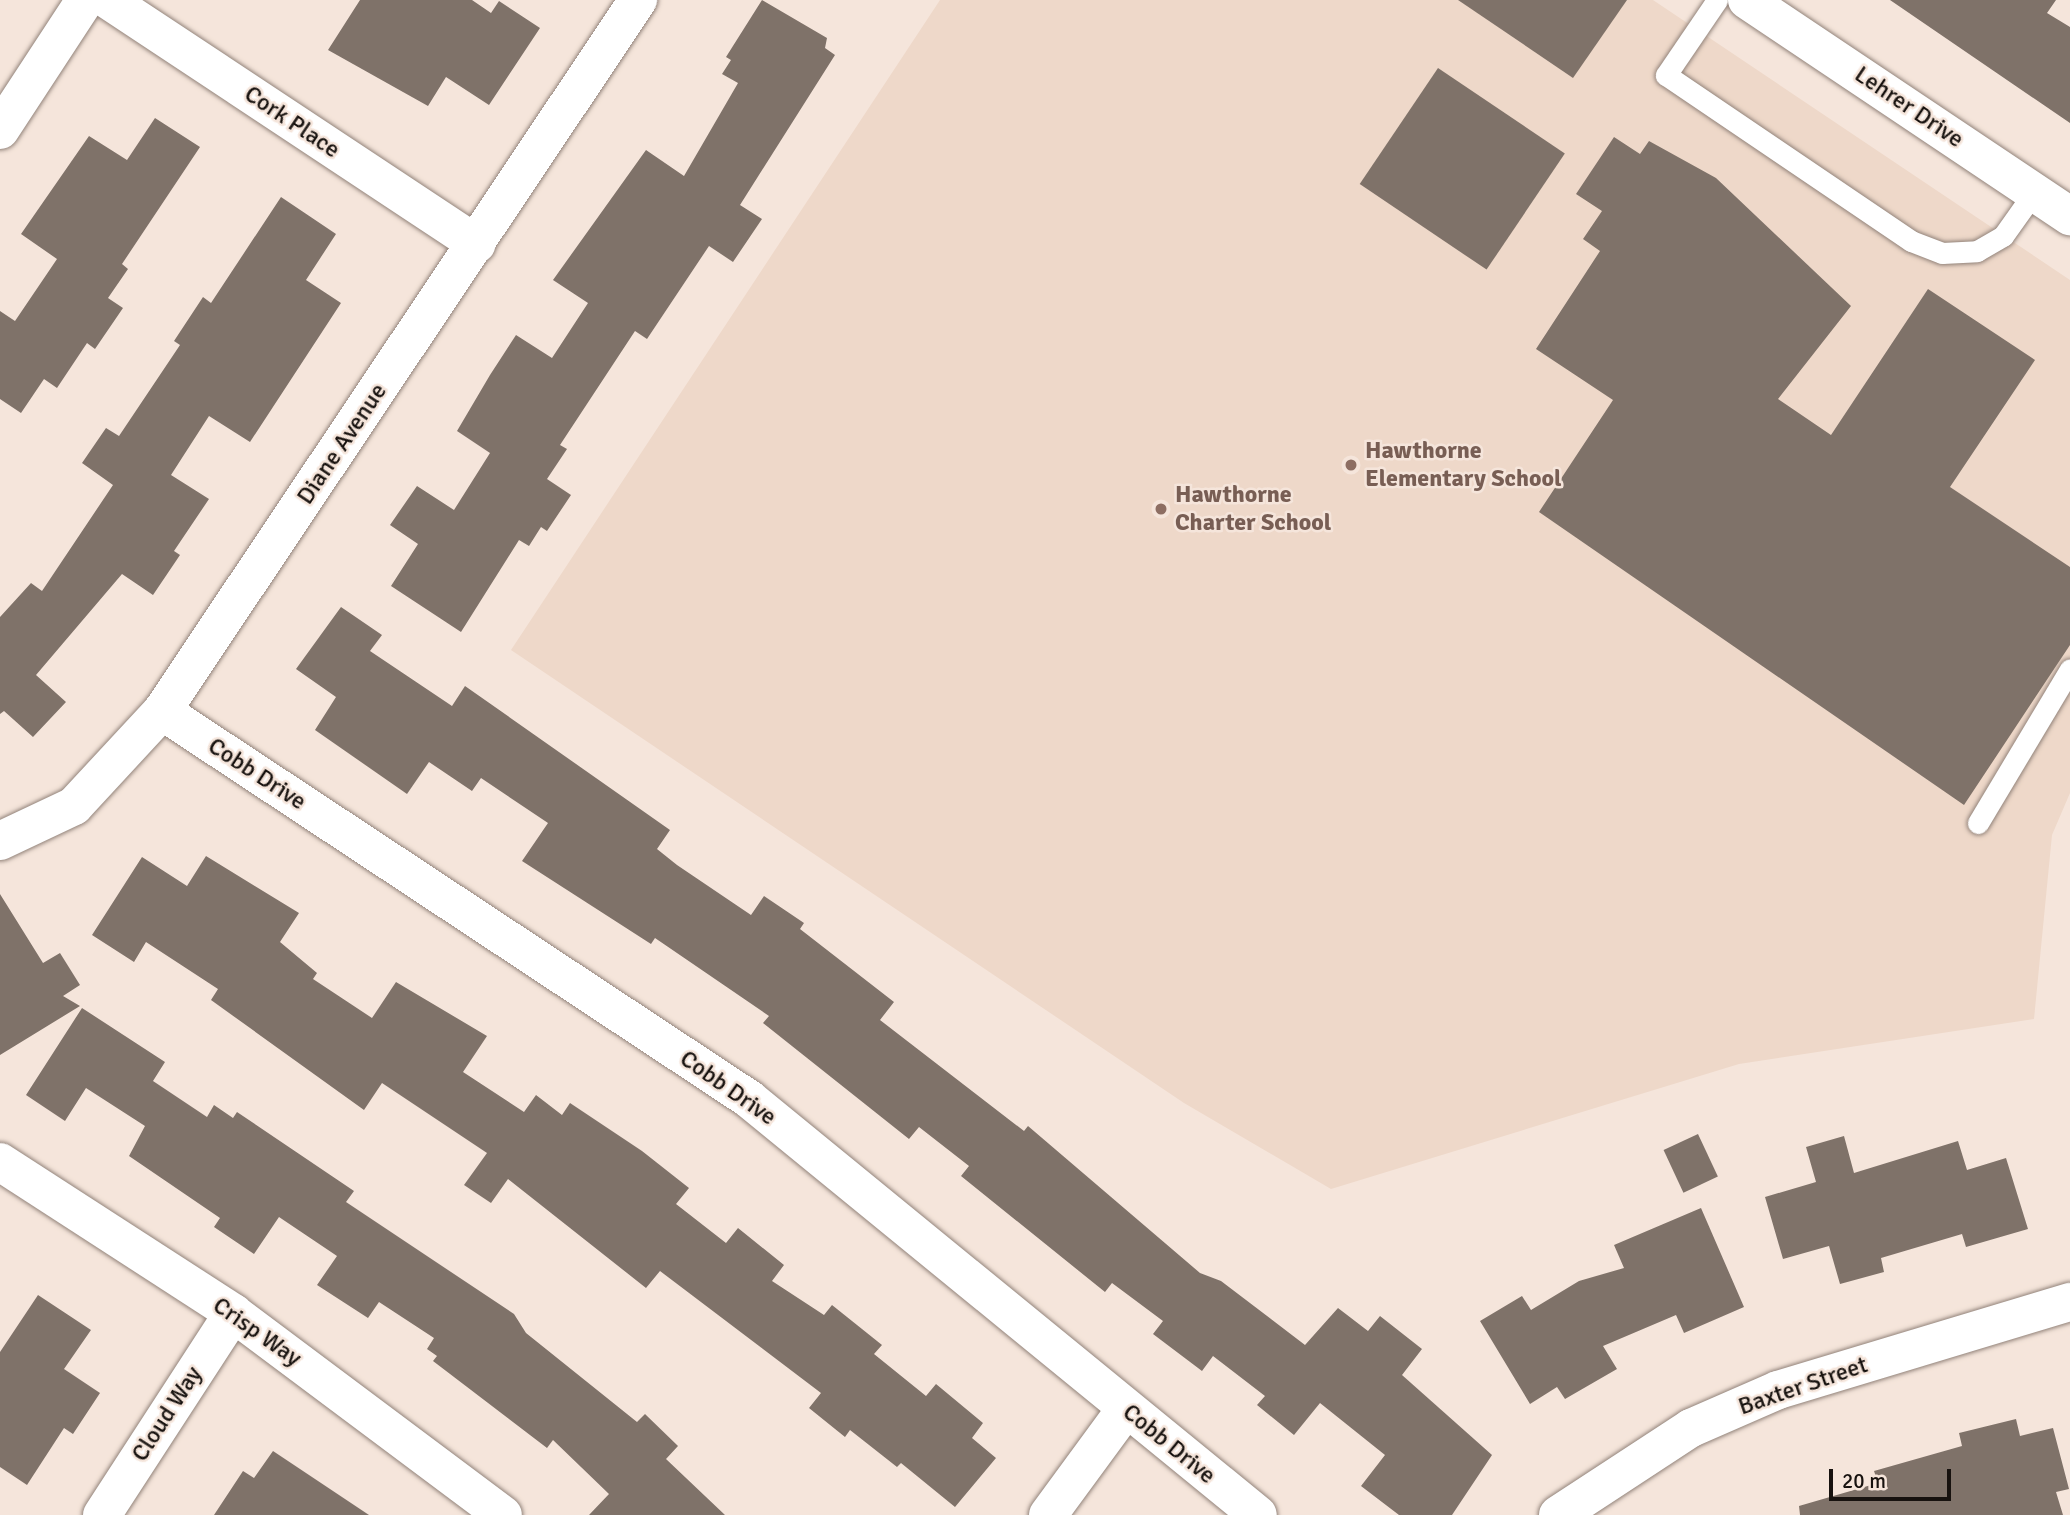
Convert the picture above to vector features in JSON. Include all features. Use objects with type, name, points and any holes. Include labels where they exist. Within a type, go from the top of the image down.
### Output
[{"type":"street","points":[[0,130],[85,0]]},
{"type":"street","name":"Cork Place","points":[[108,0],[476,244]]},
{"type":"street","name":"Diane Avenue","points":[[0,841],[74,806],[162,711],[638,0]]},
{"type":"street","name":"Lehrer Drive","points":[[1747,0],[2070,216]]},
{"type":"street","name":"Cobb Drive","points":[[162,711],[749,1099],[1258,1515]]},
{"type":"street","name":"Crisp Way","points":[[0,1162],[233,1313],[503,1515]]},
{"type":"street","name":"Baxter Street","points":[[1558,1515],[1691,1428],[1777,1390],[2070,1302]]},
{"type":"street","name":"Cloud Way","points":[[102,1515],[233,1313]]},
{"type":"street","points":[[1048,1515],[1126,1409]]},
{"type":"lane","points":[[1717,0],[1666,75],[1910,241],[1942,253],[1977,251],[2003,236],[2035,191]]},
{"type":"lane","points":[[1978,823],[2070,669]]},
{"type":"shaded area","name":"Hawthorne Elementary School","points":[[940,0],[1653,0],[2070,280],[2070,793],[2052,835],[2034,1019],[1739,1064],[1331,1189],[1184,1103],[511,650]]},
{"type":"building","points":[[360,0],[472,0],[491,13],[499,1],[540,28],[489,105],[446,77],[428,106],[328,50]]},
{"type":"building","points":[[762,0],[827,38],[825,48],[835,55],[740,205],[762,219],[733,262],[709,246],[647,339],[635,331],[560,445],[567,449],[547,479],[571,495],[547,531],[541,527],[529,546],[519,540],[461,632],[391,586],[418,544],[390,525],[417,486],[454,510],[490,453],[457,431],[490,375],[516,335],[552,358],[588,303],[553,280],[646,150],[684,176],[738,83],[722,74],[731,60],[726,57]]},
{"type":"building","points":[[1458,0],[1627,0],[1573,78]]},
{"type":"building","points":[[1890,0],[2056,0],[2047,13],[2070,27],[2070,123]]},
{"type":"building","points":[[1438,68],[1565,154],[1487,270],[1360,184]]},
{"type":"building","points":[[155,118],[200,147],[122,264],[128,269],[108,298],[123,308],[95,349],[87,343],[57,388],[44,379],[21,413],[0,399],[0,311],[15,321],[57,259],[21,234],[89,136],[127,160]]},
{"type":"building","points":[[1614,137],[1640,154],[1649,141],[1716,178],[1851,306],[1778,399],[1831,435],[1928,289],[2035,360],[1950,487],[2070,567],[2070,645],[1964,805],[1539,512],[1613,400],[1536,349],[1600,251],[1583,239],[1602,211],[1576,194]]},
{"type":"building","points":[[281,197],[336,234],[306,280],[341,303],[250,442],[209,416],[171,475],[209,499],[174,551],[180,555],[153,595],[122,574],[36,675],[66,702],[33,737],[4,711],[0,714],[0,617],[31,583],[42,591],[113,485],[82,463],[106,428],[119,436],[180,345],[174,341],[203,297],[211,303]]},
{"type":"building","points":[[341,607],[382,635],[370,651],[452,706],[465,686],[670,830],[657,849],[677,865],[751,915],[764,896],[804,923],[800,929],[894,1002],[880,1020],[1024,1131],[1028,1126],[1200,1273],[1221,1281],[1305,1345],[1338,1308],[1368,1331],[1380,1316],[1422,1349],[1402,1375],[1492,1455],[1452,1515],[1399,1515],[1361,1486],[1385,1455],[1320,1403],[1294,1435],[1257,1405],[1265,1396],[1213,1356],[1202,1371],[1153,1334],[1163,1321],[1112,1283],[1105,1292],[961,1176],[969,1166],[919,1127],[909,1139],[763,1023],[769,1016],[655,938],[651,944],[522,861],[548,823],[481,778],[472,791],[429,762],[407,794],[315,730],[336,697],[296,669]]},
{"type":"building","points":[[206,856],[299,913],[280,942],[317,973],[313,979],[372,1018],[396,982],[487,1036],[463,1072],[524,1112],[536,1095],[562,1115],[570,1103],[642,1151],[689,1188],[676,1204],[726,1243],[738,1228],[784,1265],[772,1281],[824,1315],[832,1305],[882,1345],[874,1354],[926,1396],[936,1384],[983,1423],[972,1438],[996,1458],[955,1507],[901,1463],[897,1467],[850,1430],[845,1437],[809,1408],[821,1393],[660,1271],[646,1288],[508,1179],[491,1203],[464,1185],[487,1153],[382,1083],[364,1110],[211,1000],[218,989],[146,942],[134,962],[92,935],[142,857],[187,886]]},
{"type":"building","points":[[0,894],[43,963],[60,953],[80,985],[63,996],[80,1006],[0,1055]]},
{"type":"building","points":[[82,1008],[165,1062],[153,1081],[207,1117],[214,1105],[233,1118],[237,1112],[354,1191],[346,1202],[514,1314],[526,1333],[637,1422],[645,1414],[678,1446],[666,1459],[725,1515],[589,1515],[609,1494],[553,1440],[547,1448],[433,1361],[437,1356],[427,1349],[434,1338],[379,1302],[368,1318],[317,1285],[337,1256],[279,1217],[254,1254],[214,1227],[220,1218],[129,1156],[145,1126],[86,1088],[65,1121],[26,1095]]},
{"type":"building","points":[[1698,1134],[1718,1177],[1683,1193],[1664,1150]]},
{"type":"building","points":[[1844,1136],[1854,1173],[1958,1141],[1967,1170],[2006,1158],[2028,1229],[1966,1247],[1962,1234],[1881,1258],[1884,1272],[1840,1284],[1829,1246],[1783,1259],[1765,1197],[1816,1182],[1806,1147]]},
{"type":"building","points":[[1701,1208],[1744,1307],[1684,1333],[1676,1315],[1603,1346],[1617,1369],[1565,1399],[1557,1387],[1530,1404],[1480,1321],[1522,1296],[1531,1310],[1579,1281],[1624,1268],[1614,1245]]},
{"type":"building","points":[[38,1295],[91,1330],[64,1369],[100,1393],[73,1434],[64,1428],[27,1485],[0,1467],[0,1352]]},
{"type":"building","points":[[2016,1419],[2020,1436],[2053,1428],[2069,1489],[2056,1492],[2063,1515],[1800,1515],[1799,1506],[1878,1483],[1874,1471],[1962,1446],[1959,1433]]},
{"type":"building","points":[[273,1451],[369,1515],[214,1515],[243,1471],[254,1478]]},
{"type":"place","name":"Hawthorne Elementary School","points":[[1351,465]]},
{"type":"place","name":"Hawthorne Charter School","points":[[1161,509]]}]
